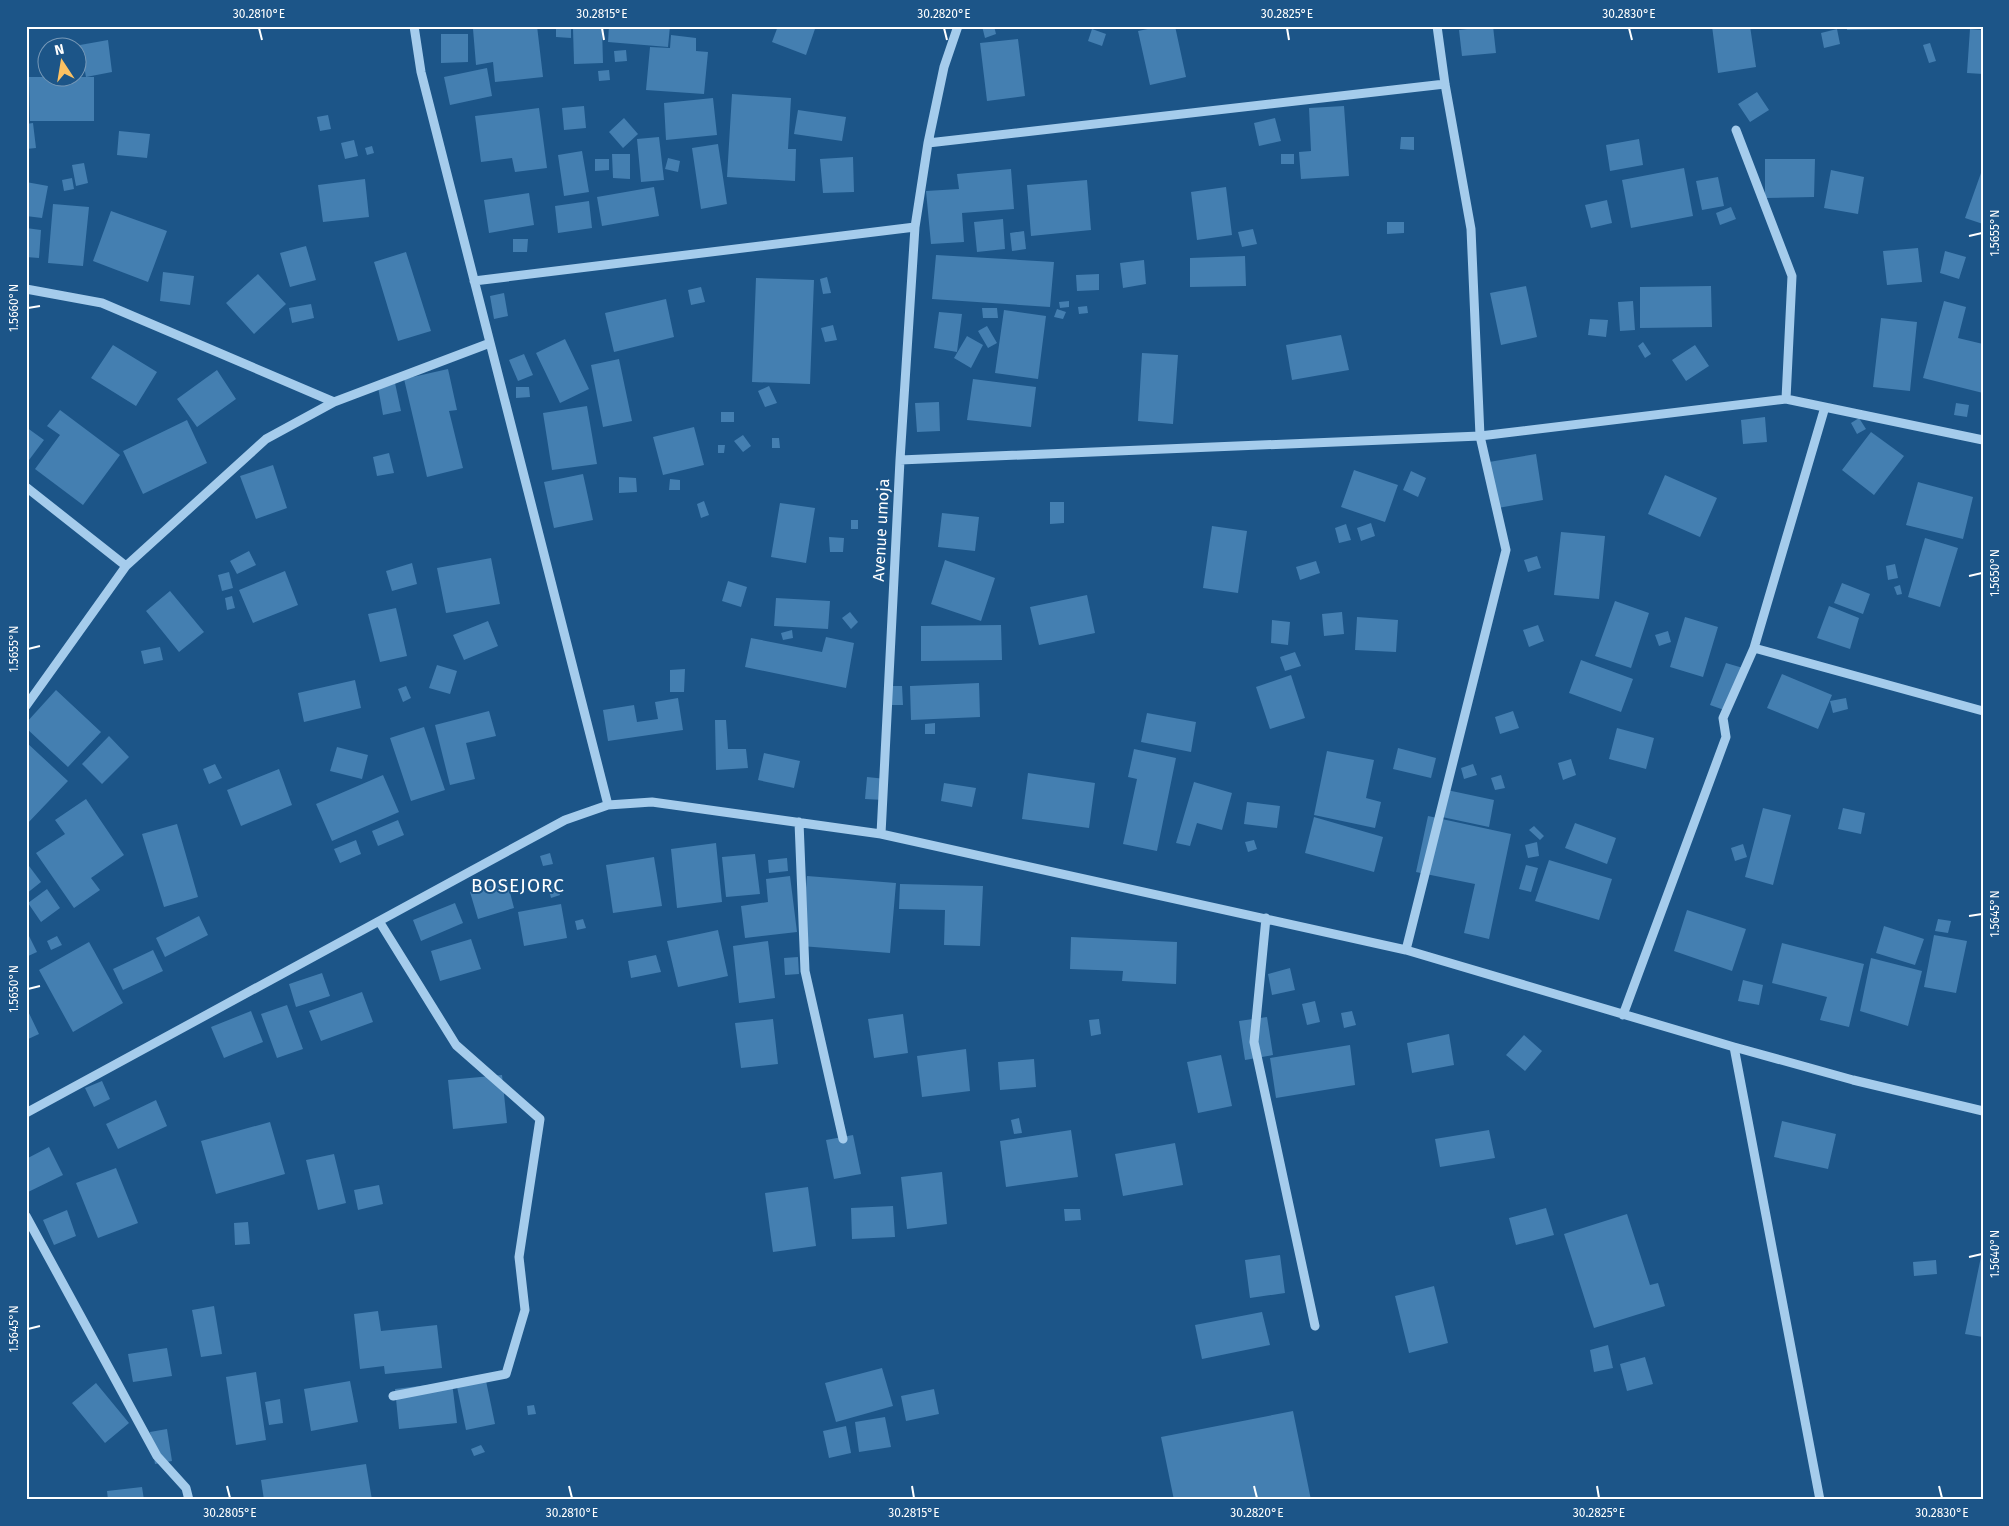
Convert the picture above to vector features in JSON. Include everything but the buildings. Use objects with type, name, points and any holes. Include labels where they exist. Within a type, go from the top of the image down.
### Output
[{"type":"street","points":[[414,26],[421,72],[608,806]]},
{"type":"street","name":"Avenue umoja","points":[[881,834],[900,460],[915,227],[928,143],[944,67],[958,26]]},
{"type":"street","points":[[1406,950],[1506,550],[1480,436],[1470,229],[1444,84],[1437,26]]},
{"type":"street","points":[[928,143],[1444,84]]},
{"type":"street","points":[[1736,130],[1792,276],[1786,399]]},
{"type":"street","points":[[474,281],[915,227]]},
{"type":"street","points":[[26,289],[102,303],[334,402]]},
{"type":"street","points":[[26,706],[126,566],[266,439],[334,402],[490,343]]},
{"type":"street","points":[[900,460],[1480,436],[1786,399],[1983,440]]},
{"type":"street","points":[[1623,1015],[1726,737],[1723,718],[1754,648],[1825,407]]},
{"type":"street","points":[[26,486],[126,566]]},
{"type":"street","points":[[1754,648],[1983,711]]},
{"type":"street","points":[[26,1113],[565,820],[608,806],[652,802],[881,834],[1406,950],[1734,1047],[1854,1080],[1983,1111]]},
{"type":"street","points":[[799,822],[805,970],[843,1139]]},
{"type":"street","points":[[1266,918],[1254,1042],[1315,1326]]},
{"type":"street","points":[[379,921],[456,1045],[540,1119],[518,1257],[525,1310],[506,1374],[393,1396]]},
{"type":"street","points":[[1734,1047],[1820,1500]]},
{"type":"street","points":[[26,1216],[157,1456],[186,1488],[189,1500]]},
{"type":"district","name":"BOSEJORC","points":[[518,885]]}]
